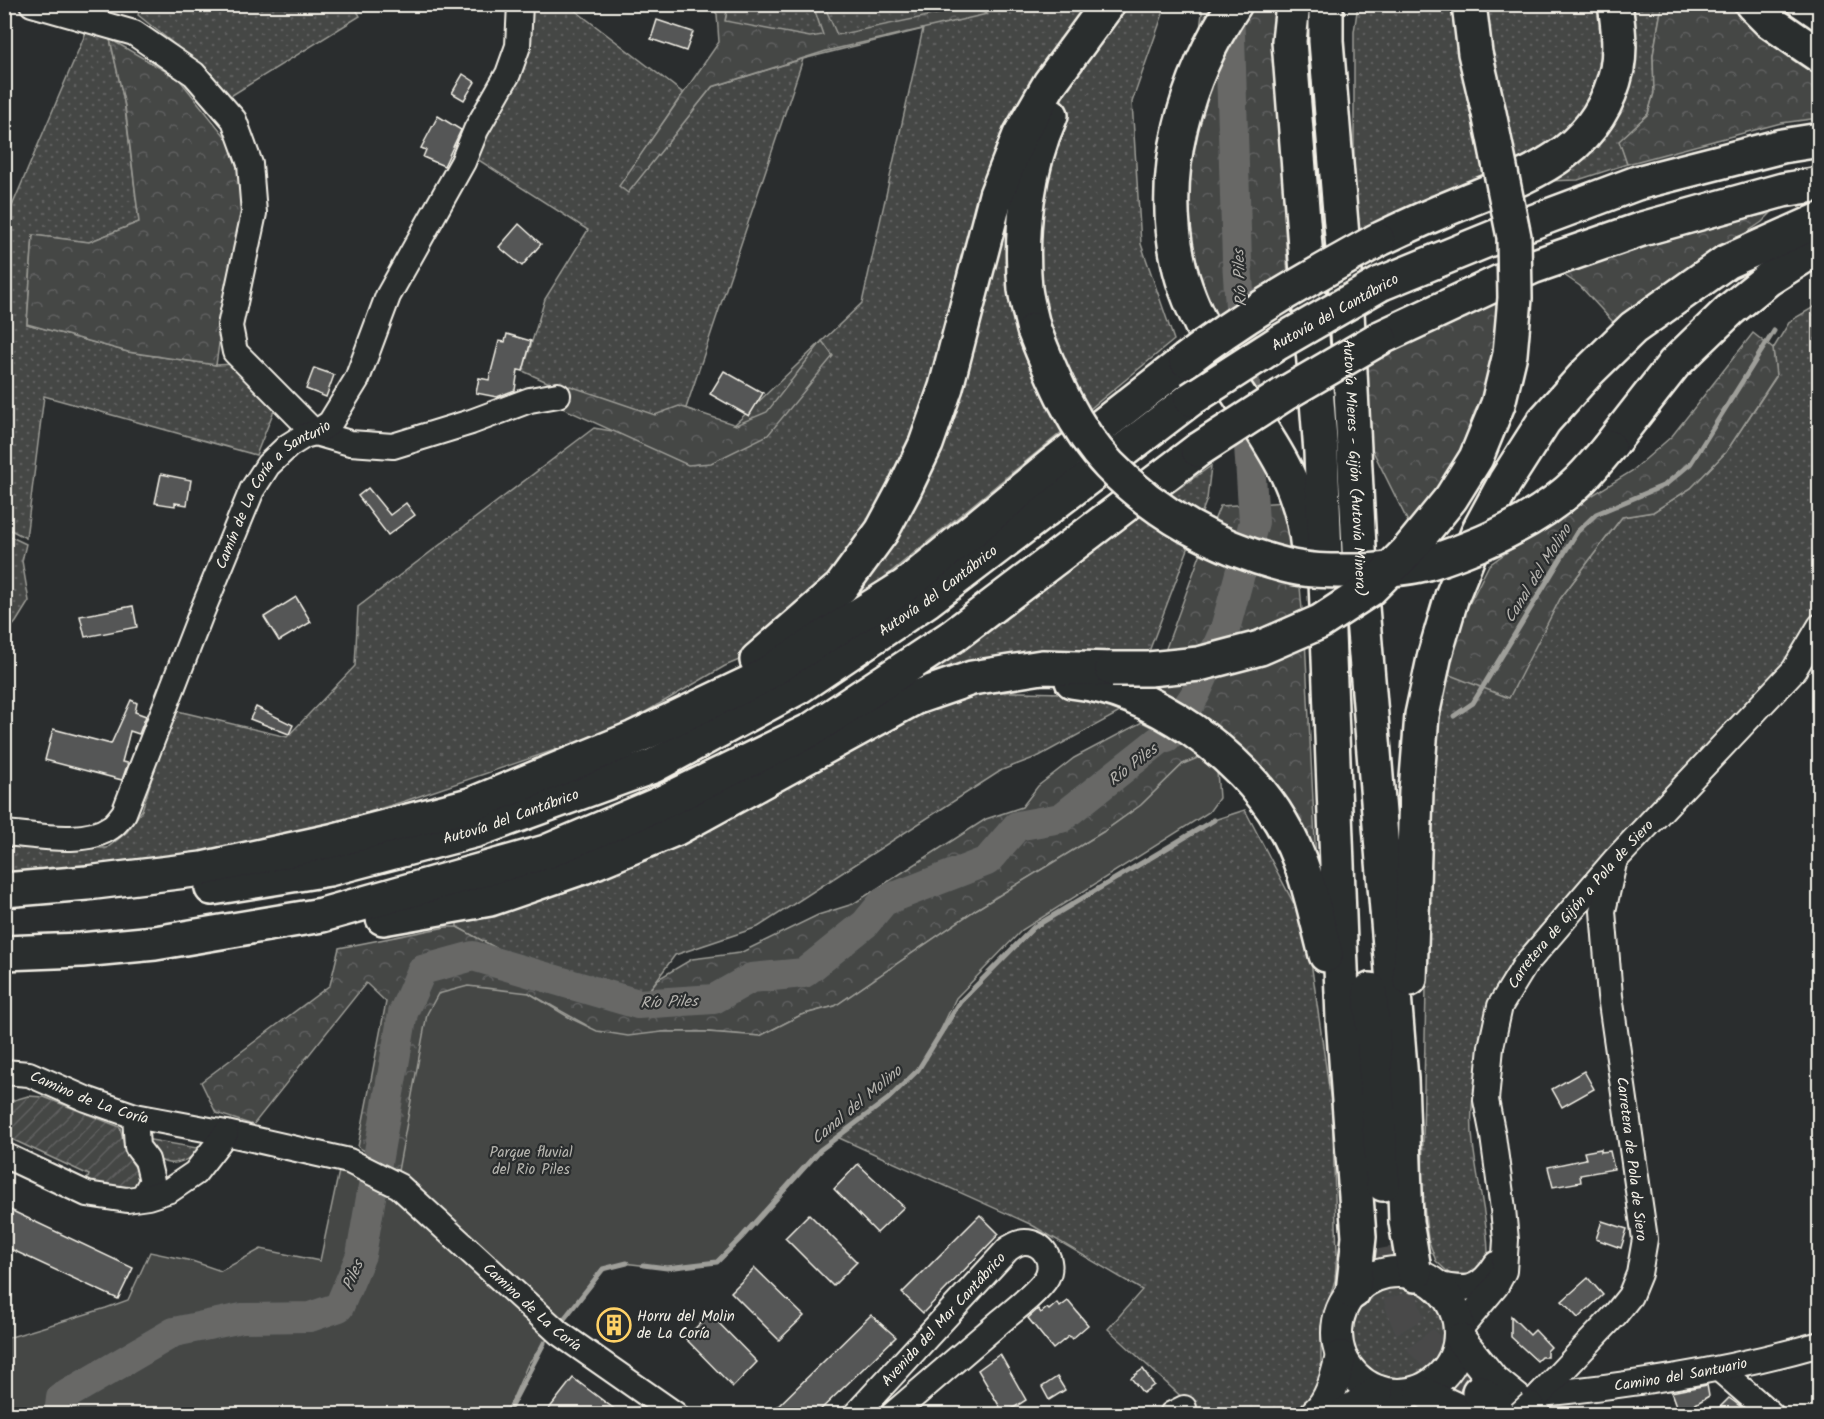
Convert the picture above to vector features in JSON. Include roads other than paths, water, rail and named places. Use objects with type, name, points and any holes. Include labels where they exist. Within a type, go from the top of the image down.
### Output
[{"type":"highway","points":[[634,738],[737,676],[779,642],[842,587],[882,531],[926,444],[946,387],[996,195],[1020,135],[1050,83],[1108,4]]},
{"type":"highway","points":[[1118,4],[1085,51],[1059,97],[1044,130],[1034,165],[1025,212],[1023,254],[1025,292],[1034,330],[1055,384],[1079,426],[1108,464],[1149,501],[1194,531],[1241,551],[1285,566],[1328,571],[1383,570],[1423,564],[1466,550],[1510,531],[1579,481],[1610,447],[1674,364],[1722,318],[1768,279],[1820,246]]},
{"type":"highway","points":[[1235,4],[1218,29],[1200,66],[1186,105],[1174,157],[1171,198],[1173,227],[1178,261],[1191,304],[1224,372],[1286,467],[1298,496],[1306,534],[1345,787]]},
{"type":"highway","points":[[1293,4],[1289,41],[1321,452],[1323,513],[1345,787],[1390,1247]]},
{"type":"highway","name":"Autovía Mieres - Gijón (Autovía Minera)","points":[[1326,4],[1326,41],[1345,273],[1362,607]]},
{"type":"highway","points":[[1345,273],[1342,47],[1347,4]]},
{"type":"highway","points":[[4,953],[266,937],[490,899],[583,867],[675,829],[914,698],[972,678],[1042,667],[1149,669],[1199,664],[1260,648],[1320,622],[1369,590],[1407,552],[1444,507],[1476,458],[1498,404],[1510,354],[1515,298],[1514,237],[1475,53],[1469,4]]},
{"type":"highway","points":[[4,890],[202,869],[334,840],[470,806],[634,738],[756,680],[904,586],[1053,464],[1222,332],[1273,299],[1377,240],[1419,220],[1528,176],[1563,156],[1592,126],[1606,101],[1617,68],[1619,36],[1615,4]]},
{"type":"highway","points":[[1752,4],[1769,21],[1820,56]]},
{"type":"highway","name":"Autovía del Cantábrico","points":[[4,908],[158,897],[329,869],[477,830],[653,766],[797,688],[928,600],[1191,399],[1278,343],[1380,284],[1522,226],[1637,183],[1782,146],[1820,140]]},
{"type":"highway","points":[[155,944],[345,909],[546,852],[657,805],[811,730],[953,636],[1198,450],[1286,393],[1380,338],[1543,263],[1642,229],[1783,190],[1820,184]]},
{"type":"highway","points":[[1401,1079],[1408,1019],[1416,791],[1422,716],[1435,654],[1449,606],[1479,530],[1505,482],[1544,421],[1587,373],[1633,328],[1726,262],[1820,220]]},
{"type":"highway","points":[[1362,607],[1401,1079],[1406,1222],[1424,1279]]},
{"type":"highway","points":[[1353,1292],[1359,1237],[1344,1019],[1345,787],[1362,607]]},
{"type":"highway","points":[[972,678],[1050,678],[1085,682],[1129,696],[1184,723],[1244,771],[1282,822],[1307,878],[1344,1019]]},
{"type":"highway","points":[[1474,1403],[1527,1408]]},
{"type":"main road","points":[[1393,1272],[1424,1279],[1447,1296],[1454,1307],[1460,1334],[1456,1356],[1447,1371],[1435,1383],[1420,1391],[1399,1395],[1378,1391],[1361,1382],[1348,1369],[1341,1356],[1337,1336],[1338,1320],[1344,1305],[1353,1292],[1371,1278],[1393,1272]]},
{"type":"main road","points":[[1460,1334],[1493,1380],[1527,1408]]},
{"type":"main road","points":[[1315,1414],[1329,1395],[1341,1356]]},
{"type":"main road","points":[[1344,1414],[1378,1391]]},
{"type":"main road","points":[[1420,1391],[1474,1403]]},
{"type":"street","points":[[32,4],[134,33],[194,74],[234,120],[250,164],[254,213],[230,326],[235,352],[315,433],[350,443],[393,446],[471,422],[530,400],[558,395]]},
{"type":"street","name":"Camín de La Coría a Santurio","points":[[4,833],[74,838],[97,835],[113,827],[124,813],[252,490],[268,465],[288,446],[330,423],[357,379],[388,296],[463,162],[476,130],[508,74],[518,46],[520,4]]},
{"type":"street","name":"Carretera de Gijón a Pola de Siero","points":[[1460,1334],[1496,1286],[1504,1270],[1506,1240],[1493,1136],[1486,1100],[1491,1047],[1500,1006],[1525,965],[1614,861],[1794,670],[1820,626]]},
{"type":"street","points":[[1794,670],[1820,644]]},
{"type":"street","name":"Carretera de Pola de Siero","points":[[1527,1408],[1615,1316],[1630,1296],[1639,1274],[1645,1239],[1610,996],[1603,911],[1614,861]]},
{"type":"street","name":"Camino de La Coría","points":[[4,1072],[29,1074],[86,1099],[135,1116],[226,1133],[350,1161],[399,1186],[559,1333],[675,1414]]},
{"type":"street","points":[[135,1116],[138,1147],[147,1160],[157,1167],[195,1173]]},
{"type":"street","points":[[4,1155],[87,1194],[127,1200],[170,1190],[195,1173],[226,1133]]},
{"type":"street","points":[[143,1197],[152,1181],[147,1160]]},
{"type":"street","points":[[1424,1279],[1456,1289],[1470,1288],[1482,1283],[1501,1258],[1506,1240]]},
{"type":"street","name":"Avenida del Mar Cantábrico","points":[[856,1414],[1008,1249],[1017,1243],[1026,1241],[1040,1247],[1048,1257],[1051,1266],[1046,1279],[894,1414]]},
{"type":"street","name":"Camino del Santuario","points":[[1527,1408],[1589,1389],[1719,1369],[1775,1357],[1820,1344]]},
{"type":"street","points":[[1719,1369],[1771,1414]]},
{"type":"waterway","name":"Río Piles","points":[[59,1414],[61,1398],[174,1332],[242,1318],[310,1317],[339,1307],[361,1255],[403,1013],[422,970],[473,956],[638,1004],[714,999],[751,978],[804,973],[865,924],[884,901],[987,861],[1017,826],[1061,818],[1162,738],[1167,737],[1195,695],[1225,629],[1254,522],[1237,261],[1229,4]]},
{"type":"waterway","name":"Canal del Molino","points":[[1454,716],[1473,703],[1577,532],[1596,514],[1665,485],[1691,463],[1774,331]]},
{"type":"waterway","name":"Canal del Molino","points":[[643,1265],[667,1268],[717,1262],[820,1150],[888,1099],[918,1070],[960,1002],[1034,927],[1214,820]]},
{"type":"waterway","name":"Canal del Molino","points":[[564,1319],[603,1269],[627,1263]]},
{"type":"waterway","name":"Canal del Molino","points":[[507,1414],[544,1343]]},
{"type":"tunnel","points":[[1390,1247],[1399,1296],[1410,1324],[1436,1356],[1479,1392]]},
{"type":"place","name":"Horru del Molin de La Coría","points":[[614,1325]]},
{"type":"park label","name":"Parque fluvial del Rio Piles","points":[[531,1160]]},
{"type":"water label","name":"Piles","points":[[352,1275]]}]
